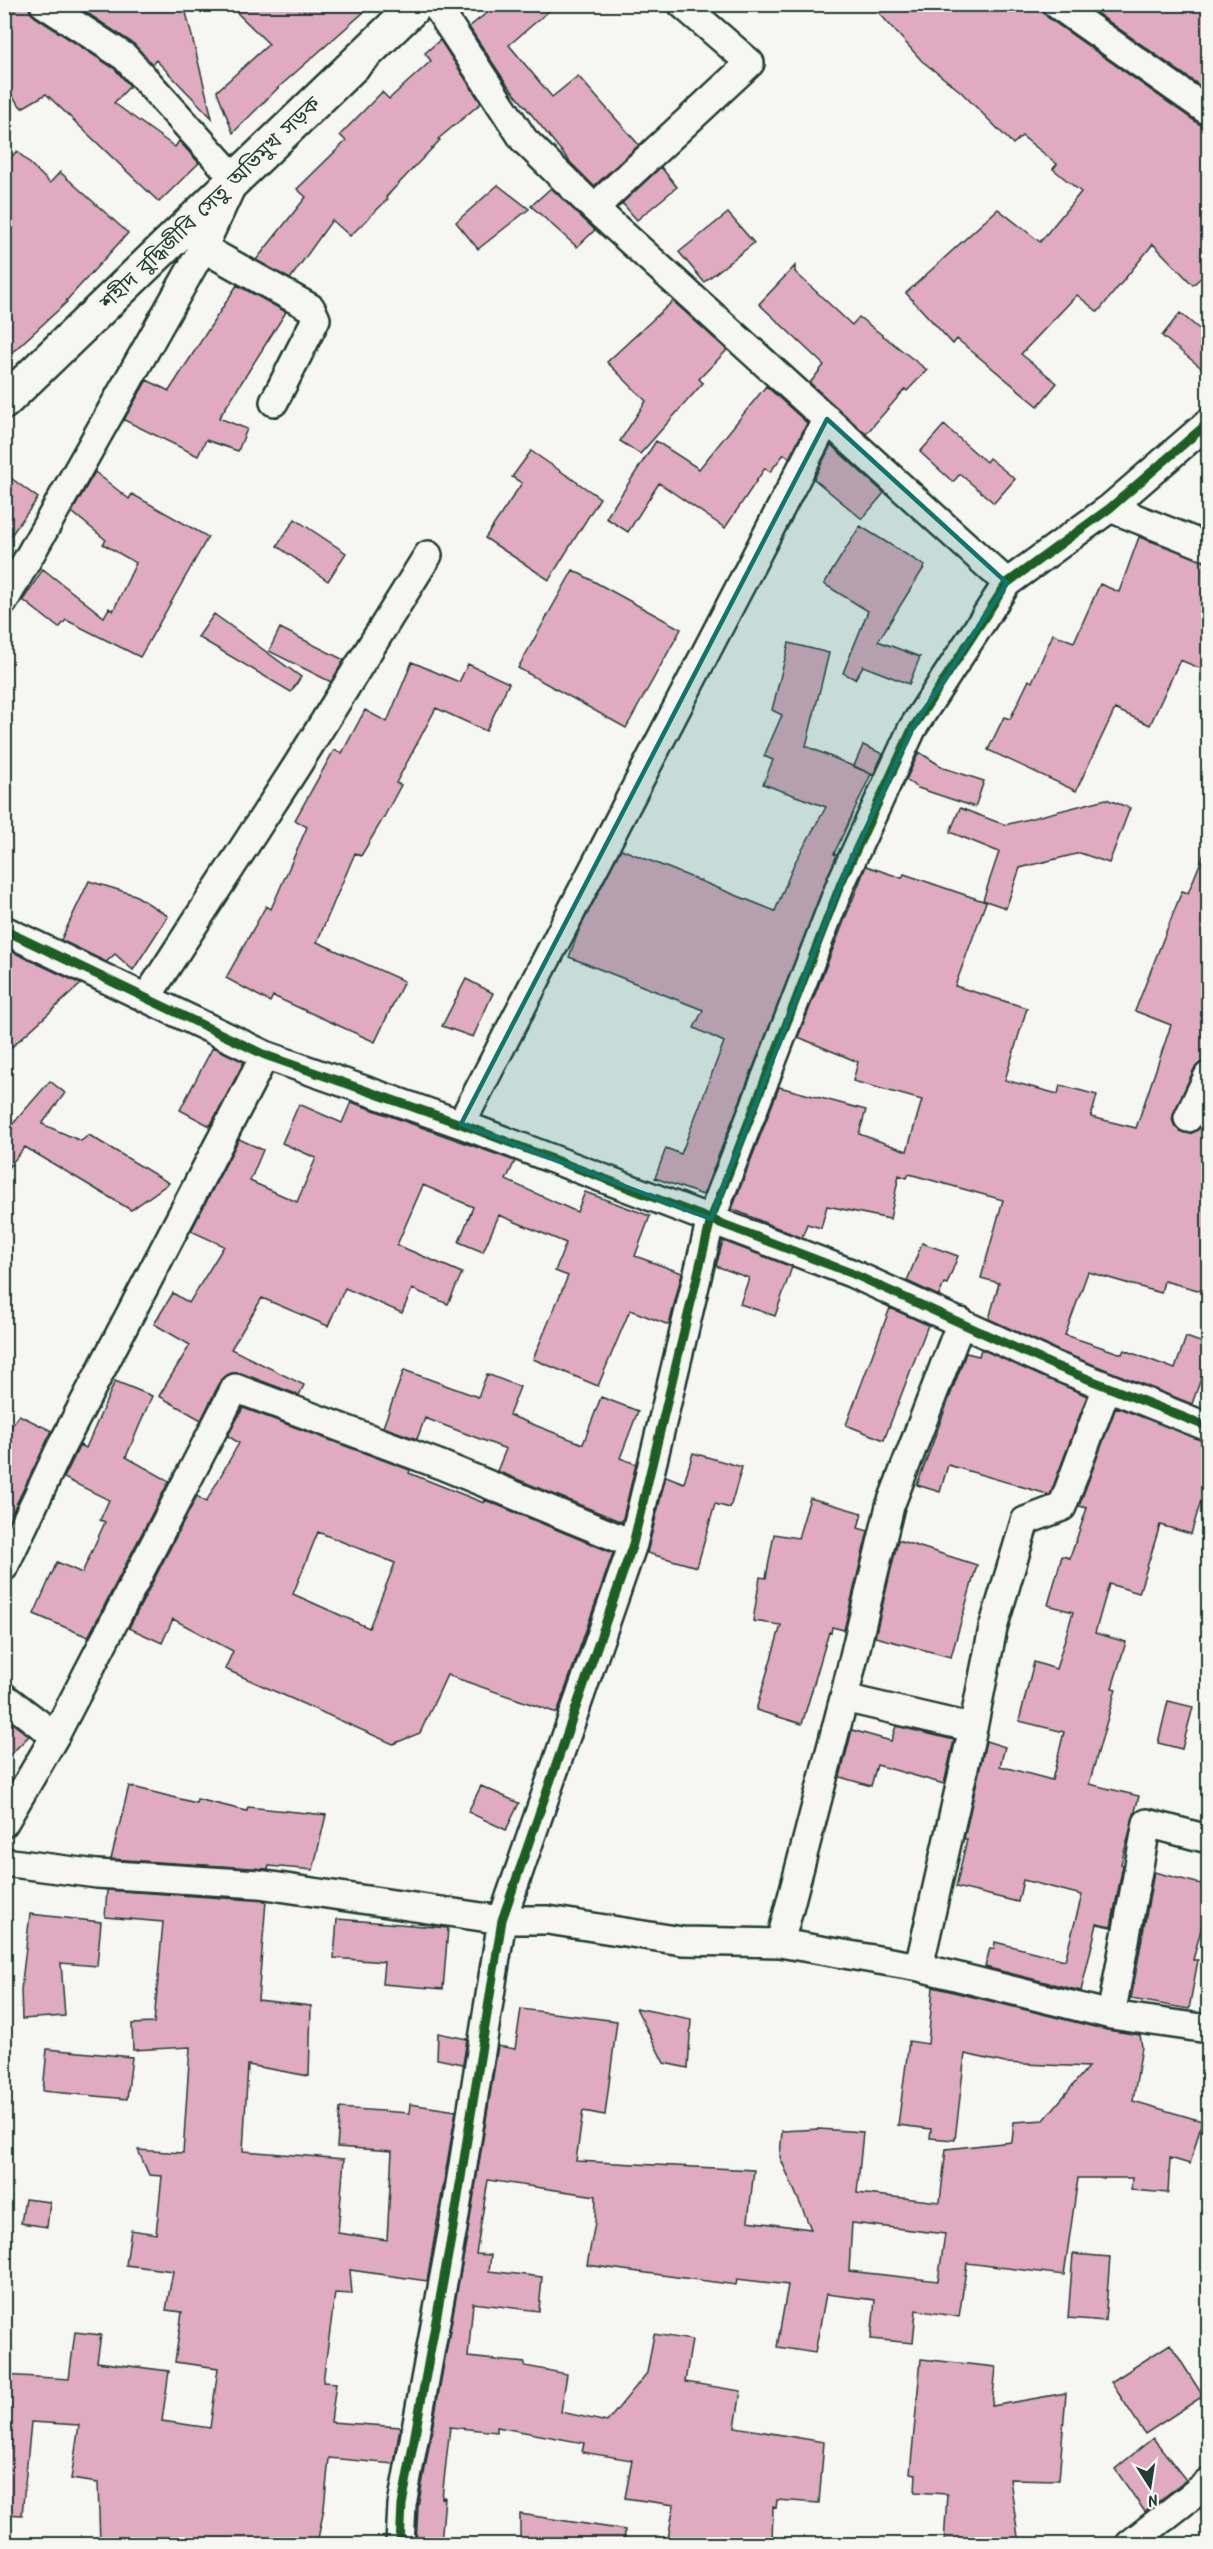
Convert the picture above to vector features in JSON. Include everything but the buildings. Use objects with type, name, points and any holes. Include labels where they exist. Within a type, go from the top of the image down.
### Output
[{"type":"main road","name":"শহীদ বুদ্ধিজীবি সেতু অভিমুখ সড়ক","points":[[4,402],[417,4]]},
{"type":"street","points":[[435,4],[524,140],[594,208],[1007,584]]},
{"type":"street","points":[[594,208],[750,63],[682,4]]},
{"type":"street","points":[[1056,4],[1209,111]]},
{"type":"street","points":[[4,601],[203,248],[235,179],[125,57],[57,8]]},
{"type":"street","points":[[203,248],[311,308],[316,319],[274,402]]},
{"type":"street","points":[[461,1124],[827,419]]},
{"type":"street","points":[[400,2544],[402,2505],[453,2228],[502,1920],[633,1544],[711,1219],[841,883],[912,729],[1007,584],[1110,508],[1209,423]]},
{"type":"street","points":[[1110,508],[1209,547]]},
{"type":"street","points":[[147,998],[428,555]]},
{"type":"street","points":[[4,930],[265,1055],[461,1124],[851,1273],[1107,1387],[1209,1427]]},
{"type":"street","points":[[4,1567],[60,1449],[265,1055]]},
{"type":"street","points":[[1188,1118],[1209,1076]]},
{"type":"street","points":[[780,1943],[844,1698],[890,1506],[961,1322]]},
{"type":"street","points":[[919,1968],[993,1628],[1025,1521],[1062,1507],[1107,1387]]},
{"type":"street","points":[[4,1823],[55,1736],[235,1388],[441,1465],[633,1544]]},
{"type":"street","points":[[4,1696],[55,1736]]},
{"type":"street","points":[[844,1698],[973,1728]]},
{"type":"street","points":[[1111,2015],[1147,1823],[1209,1839]]},
{"type":"street","points":[[4,1862],[97,1874],[259,1884],[502,1920],[548,1920],[682,1941],[780,1943],[919,1968],[1111,2015],[1209,2029]]},
{"type":"street","points":[[1130,2544],[1209,2483]]},
{"type":"highlighted area","points":[[827,419],[1007,583],[912,729],[841,883],[711,1219],[461,1124]]},
{"type":"cycle path","points":[[400,2544],[402,2505],[453,2228],[502,1920],[633,1544],[711,1219],[841,883],[912,729],[1007,583],[1110,508],[1208,423]]},
{"type":"cycle path","points":[[4,930],[265,1055],[461,1124],[851,1273],[1053,1365],[1208,1427]]}]
